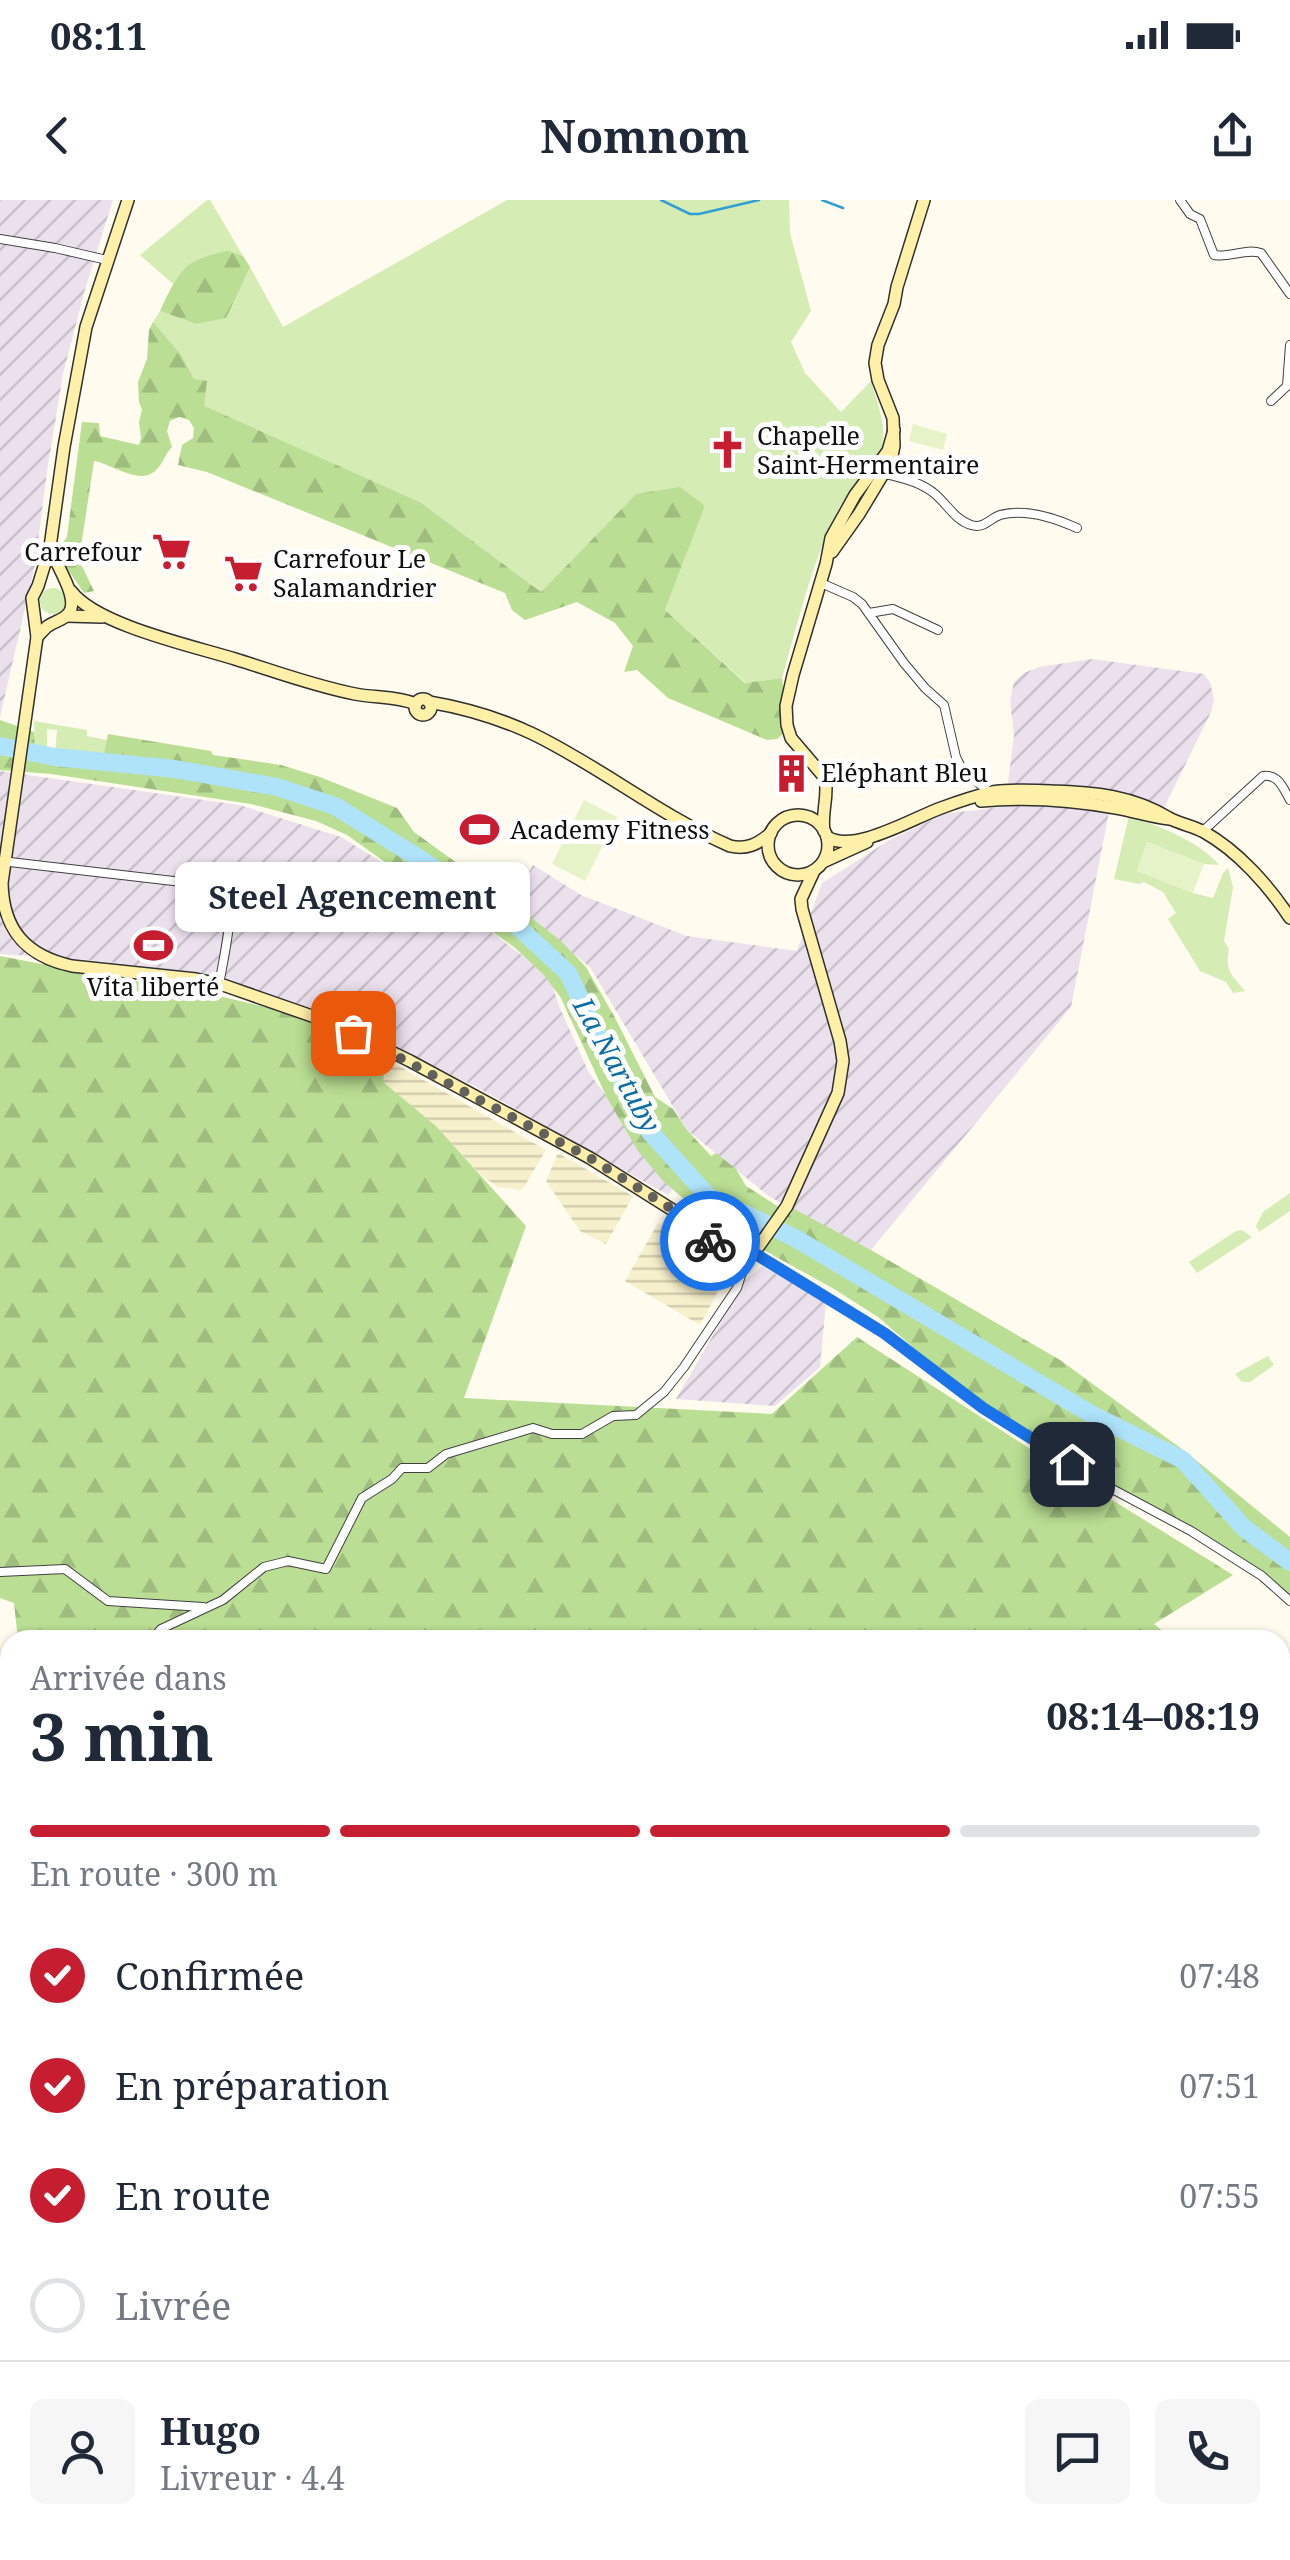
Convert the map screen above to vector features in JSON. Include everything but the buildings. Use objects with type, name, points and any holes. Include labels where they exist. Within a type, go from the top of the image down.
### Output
[{"type":"main road","points":[[128,200],[86,327],[50,547],[33,594],[37,637],[2,861],[2,904],[6,917],[31,950],[60,964],[196,979],[323,1020],[396,1054],[590,1158],[680,1214],[712,1244],[737,1257],[753,1253],[788,1206],[838,1093],[843,1062],[840,1042],[802,912],[802,899],[828,846],[822,815],[826,792],[824,778],[791,738],[786,706],[831,538],[855,496],[879,472],[894,430],[876,363],[878,345],[924,200]]},
{"type":"main road","points":[[37,637],[73,604],[50,547]]},
{"type":"main road","points":[[38,586],[54,580],[112,619],[304,681],[355,694],[477,713],[538,736],[730,846],[755,844],[780,821],[801,816],[812,819],[835,842],[879,834]]},
{"type":"main road","points":[[33,608],[41,618],[112,619]]},
{"type":"main road","points":[[771,833],[770,857],[776,866],[796,875],[879,834],[990,793],[1064,791],[1111,796],[1152,807],[1203,831],[1285,905],[1290,918]]},
{"type":"main road","points":[[1053,801],[1064,791]]},
{"type":"main road","points":[[801,816],[826,792]]},
{"type":"main road","points":[[947,806],[990,800],[1053,801],[1170,818]]},
{"type":"main road","points":[[785,872],[802,899]]},
{"type":"street","points":[[1180,200],[1200,220],[1214,255],[1225,257],[1253,250],[1261,253],[1290,294]]},
{"type":"street","points":[[0,239],[107,260]]},
{"type":"street","points":[[1271,402],[1288,386],[1290,346]]},
{"type":"street","points":[[879,472],[922,486],[967,524],[978,526],[1000,516],[1048,516],[1077,528]]},
{"type":"street","points":[[821,583],[853,597],[924,688],[944,704],[950,740],[962,769],[990,793]]},
{"type":"street","points":[[869,613],[893,609],[938,630]]},
{"type":"street","points":[[1203,831],[1263,776],[1277,778],[1290,800]]},
{"type":"street","points":[[2,861],[208,885],[221,890],[228,900],[229,912],[219,985]]},
{"type":"street","points":[[159,1630],[223,1600],[264,1567],[288,1561],[326,1569],[362,1498],[402,1468],[428,1468],[446,1454],[533,1428],[552,1434],[582,1434],[613,1416],[636,1415],[664,1392],[684,1367],[737,1288],[753,1253],[884,1333],[998,1418],[1262,1576],[1290,1601]]},
{"type":"street","points":[[0,1572],[64,1569],[108,1601],[208,1607]]},
{"type":"shaded area","points":[[0,200],[113,200],[63,374],[35,565],[0,717]]},
{"type":"shaded area","points":[[1092,659],[1204,674],[1214,701],[1211,712],[1162,812],[1109,812],[1071,1007],[871,1250],[770,1197],[687,1130],[590,967],[510,904],[533,865],[581,895],[687,936],[797,951],[822,883],[888,841],[943,814],[1000,807],[1001,787],[1008,783],[1014,735],[1010,701],[1014,682],[1039,667]]},
{"type":"shaded area","points":[[0,771],[239,805],[341,837],[473,918],[550,977],[589,1073],[675,1186],[668,1195],[478,1088],[329,1014],[203,973],[0,954]]},
{"type":"shaded area","points":[[387,1059],[546,1150],[522,1190],[497,1187],[437,1127],[382,1082]]},
{"type":"shaded area","points":[[558,1153],[633,1196],[606,1244],[580,1231],[546,1181]]},
{"type":"shaded area","points":[[658,1223],[729,1271],[700,1325],[625,1281]]},
{"type":"shaded area","points":[[762,1266],[826,1302],[820,1367],[775,1406],[676,1399],[744,1282]]},
{"type":"green space","points":[[207,200],[243,256],[221,252],[203,257],[173,284],[140,255]]},
{"type":"green space","points":[[507,200],[789,200],[790,233],[811,311],[791,342],[805,373],[841,412],[871,381],[883,433],[877,459],[841,506],[827,533],[782,678],[746,683],[665,610],[705,506],[636,494],[541,592],[420,502],[203,406],[182,362],[153,322],[160,311],[196,324],[239,287],[250,267],[283,327]]},
{"type":"green space","points":[[228,251],[243,256],[250,267],[226,318],[196,324],[160,311],[184,269],[201,258]]},
{"type":"green space","points":[[153,322],[181,355],[194,379],[207,381],[204,406],[420,502],[541,592],[636,494],[680,487],[705,506],[665,610],[745,683],[782,678],[783,734],[767,740],[668,698],[637,670],[624,672],[633,646],[615,623],[577,602],[525,620],[512,610],[505,593],[207,472],[178,465],[182,445],[193,438],[194,428],[189,420],[179,417],[170,421],[167,431],[172,447],[151,474],[136,475],[94,461],[79,560],[94,591],[84,593],[58,549],[67,537],[82,422],[99,423],[100,436],[139,445],[142,410],[138,382],[147,359]]},
{"type":"green space","points":[[913,424],[947,434],[943,450],[909,441]]},
{"type":"green space","points":[[53,588],[62,592],[66,601],[62,610],[53,614],[44,610],[40,601],[44,592]]},
{"type":"green space","name":"La Nartuby","points":[[0,720],[34,732],[35,747],[47,752],[103,760],[108,734],[281,765],[397,808],[414,832],[519,908],[586,967],[655,1097],[673,1109],[711,1156],[716,1153],[736,1169],[746,1186],[777,1206],[794,1209],[871,1250],[1060,1360],[1186,1452],[1290,1537],[1290,1596],[983,1408],[878,1317],[691,1205],[663,1181],[638,1151],[607,1098],[561,998],[543,974],[514,947],[463,911],[417,885],[347,835],[316,821],[251,804],[0,770]]},
{"type":"green space","points":[[34,721],[87,730],[87,736],[107,740],[103,760],[55,753],[57,730],[47,729],[47,752],[35,748]]},
{"type":"green space","points":[[584,800],[617,817],[585,881],[552,864]]},
{"type":"green space","points":[[1129,816],[1190,842],[1219,865],[1204,864],[1147,842],[1137,871],[1213,898],[1228,868],[1233,887],[1224,941],[1229,949],[1230,972],[1245,991],[1233,993],[1226,982],[1200,971],[1168,919],[1176,913],[1163,892],[1144,882],[1114,879]]},
{"type":"green space","points":[[1147,842],[1204,864],[1193,893],[1137,871]]},
{"type":"green space","points":[[0,956],[172,985],[278,1010],[322,1025],[387,1059],[383,1082],[437,1127],[526,1226],[464,1398],[772,1414],[857,1337],[1233,1575],[1154,1624],[1162,1630],[17,1630],[14,1603],[0,1598]]},
{"type":"green space","points":[[1290,1193],[1290,1211],[1259,1232],[1256,1226],[1263,1212]]},
{"type":"green space","points":[[1242,1230],[1252,1237],[1197,1273],[1189,1262]]},
{"type":"green space","points":[[1268,1356],[1274,1365],[1250,1382],[1242,1382],[1235,1374]]},
{"type":"waterway","points":[[661,200],[690,214],[759,200]]},
{"type":"waterway","points":[[822,200],[843,208]]},
{"type":"waterway","name":"La Nartuby","points":[[0,746],[277,787],[335,806],[420,859],[517,926],[568,973],[650,1132],[708,1196],[795,1238],[1091,1414],[1183,1460],[1244,1528],[1290,1562]]},
{"type":"way so far","points":[[353,1033],[635,1184],[680,1214],[710,1241]]},
{"type":"place","name":"Chapelle Saint-Hermentaire","points":[[727,450]]},
{"type":"place","name":"Carrefour","points":[[172,552]]},
{"type":"place","name":"Carrefour Le Salamandrier","points":[[243,573]]},
{"type":"place","name":"Eléphant Bleu","points":[[791,773]]},
{"type":"place","name":"Academy Fitness","points":[[480,830]]},
{"type":"place","name":"Vita liberté","points":[[153,946]]},
{"type":"place","name":"Steel Agencement","points":[[353,1033]]},
{"type":"route","points":[[710,1241],[737,1257],[754,1253],[804,1282],[884,1333],[983,1408],[1072,1464]]}]
